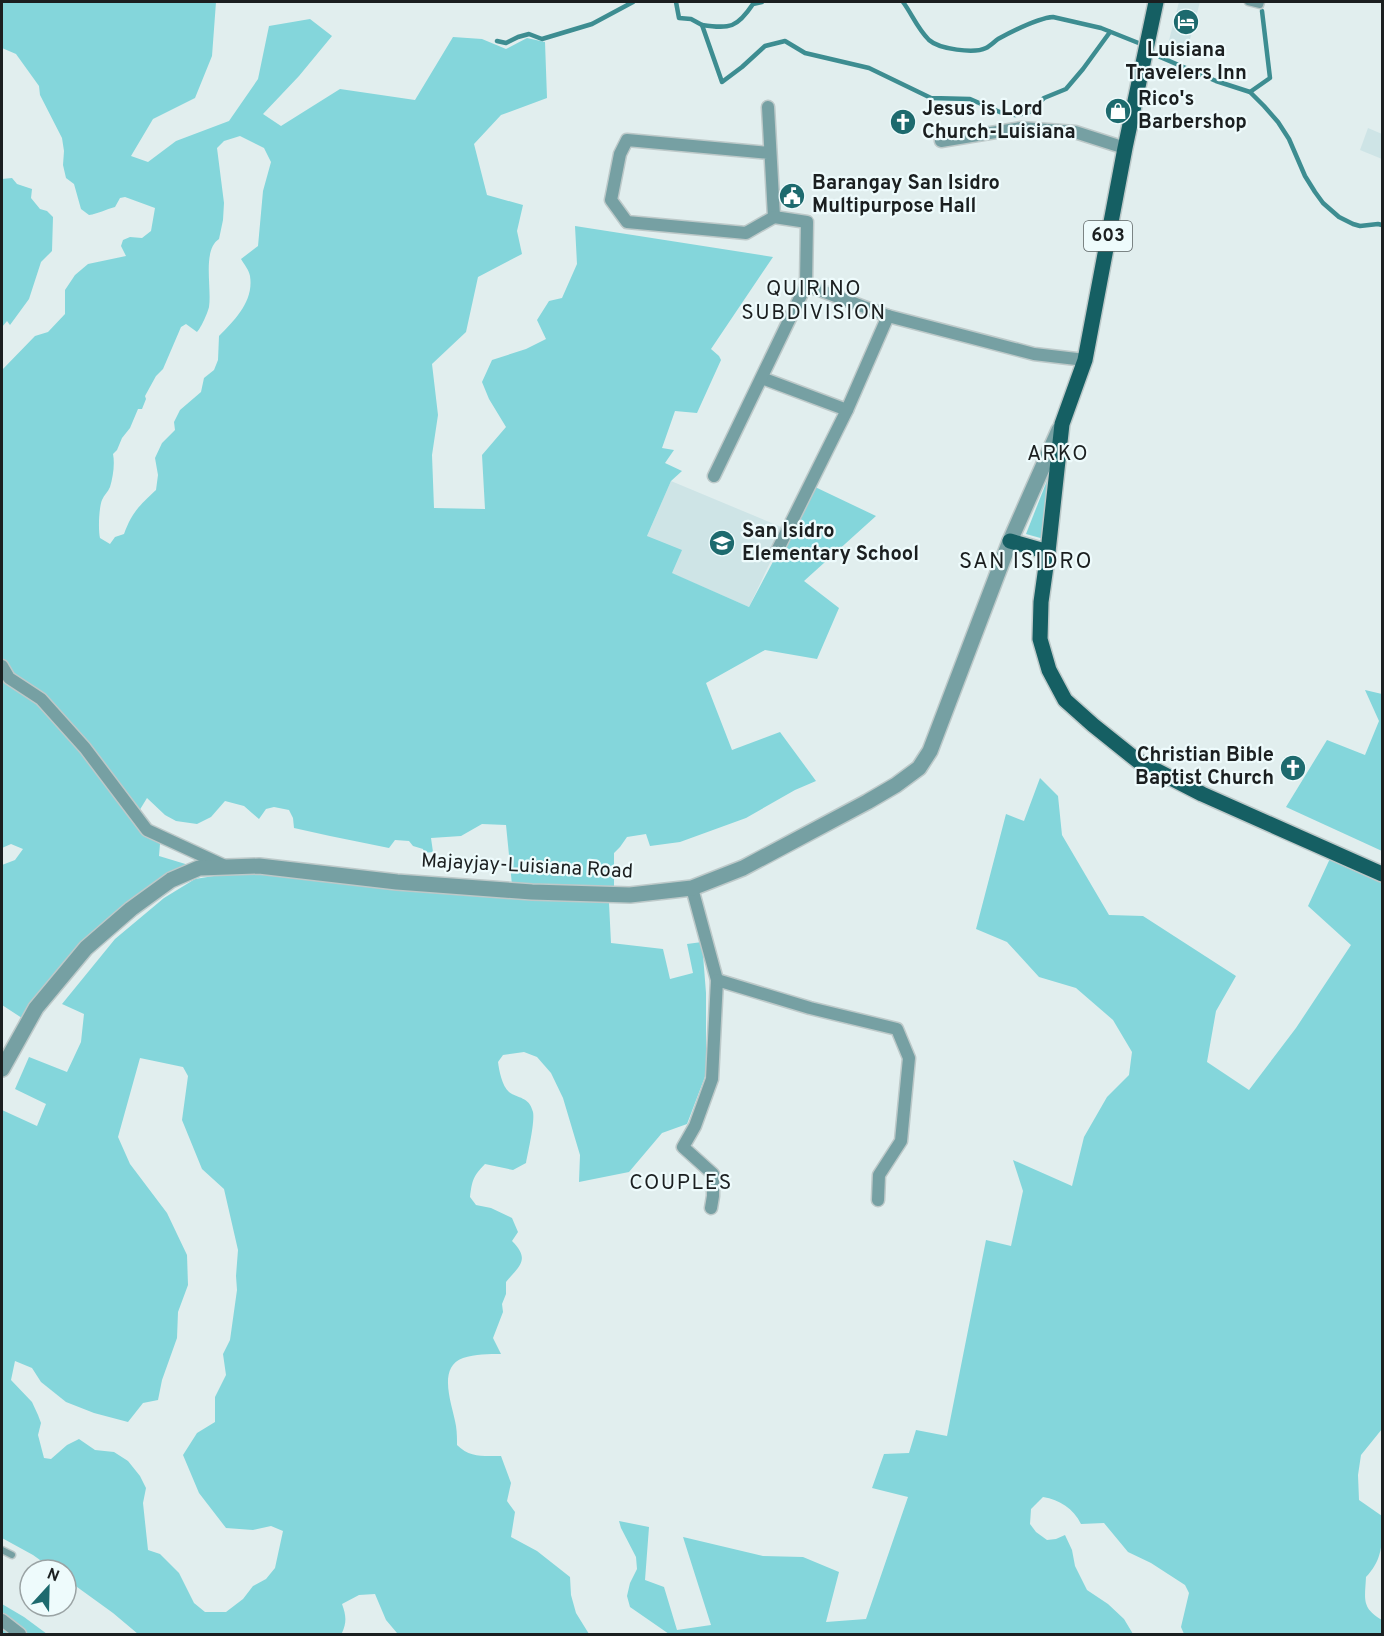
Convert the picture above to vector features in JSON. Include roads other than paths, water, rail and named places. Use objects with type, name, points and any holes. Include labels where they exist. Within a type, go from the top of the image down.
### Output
[{"type":"main road","name":"603","points":[[1156,2],[1125,148],[1085,360],[1062,424],[1041,602],[1040,639],[1049,670],[1065,700],[1138,761],[1202,794],[1383,874]]},
{"type":"main road","points":[[1010,541],[1048,552]]},
{"type":"street","points":[[768,107],[774,217]]},
{"type":"street","points":[[941,141],[1021,128],[1075,132],[1125,148]]},
{"type":"street","points":[[714,476],[806,285],[807,222],[774,217],[746,233],[627,222],[610,200],[620,154],[627,140],[770,153]]},
{"type":"street","points":[[806,285],[888,316],[1034,354],[1085,360]]},
{"type":"street","points":[[776,553],[847,410],[888,316]]},
{"type":"street","points":[[762,378],[847,410]]},
{"type":"street","name":"Majayjay-Luisiana Road","points":[[2,1069],[36,1008],[86,948],[131,909],[171,880],[199,868],[259,866],[397,882],[532,892],[630,895],[692,888],[742,868],[848,813],[896,785],[919,768],[930,751],[1010,541],[1062,424]]},
{"type":"street","points":[[2,666],[9,678],[41,699],[85,748],[147,830],[228,867]]},
{"type":"street","points":[[692,888],[717,980],[712,1079],[695,1126],[683,1147],[713,1174],[711,1208]]},
{"type":"street","points":[[717,980],[810,1008],[897,1029],[909,1058],[902,1141],[879,1175],[878,1200]]},
{"type":"street","points":[[2,1620],[20,1635]]},
{"type":"lane","points":[[1248,2],[1260,5],[1261,2]]},
{"type":"lane","points":[[2,1550],[12,1555]]},
{"type":"waterway","points":[[497,41],[506,43],[529,34],[542,39],[592,24],[633,2]]},
{"type":"waterway","points":[[676,2],[679,18],[691,19],[702,25],[722,82],[765,46],[785,41],[805,53],[869,68],[931,98],[970,99],[1002,113],[1015,115],[1028,113],[1044,98],[1066,89],[1110,32]]},
{"type":"waterway","points":[[702,25],[720,27],[732,25],[742,18],[753,4],[762,2]]},
{"type":"waterway","points":[[903,2],[929,40],[940,46],[957,50],[981,50],[1017,29],[1053,17],[1101,28],[1141,44]]},
{"type":"waterway","points":[[1250,92],[1270,78],[1262,11]]},
{"type":"waterway","points":[[1160,57],[1216,81],[1250,92],[1278,122],[1289,139],[1305,176],[1323,203],[1339,217],[1353,224],[1382,225]]},
{"type":"place","name":"Luisiana Travelers Inn","points":[[1186,22]]},
{"type":"place","name":"Rico's Barbershop","points":[[1118,111]]},
{"type":"place","name":"Jesus is Lord Church-Luisiana","points":[[903,122]]},
{"type":"place","name":"Barangay San Isidro Multipurpose Hall","points":[[792,196]]},
{"type":"place","name":"San Isidro Elementary School","points":[[722,543]]},
{"type":"place","name":"Christian Bible Baptist Church","points":[[1293,768]]},
{"type":"district","name":"QUIRINO SUBDIVISION","points":[[814,301]]},
{"type":"district","name":"ARKO","points":[[1058,454]]},
{"type":"district","name":"SAN ISIDRO","points":[[1026,562]]},
{"type":"district","name":"COUPLES","points":[[681,1183]]}]
